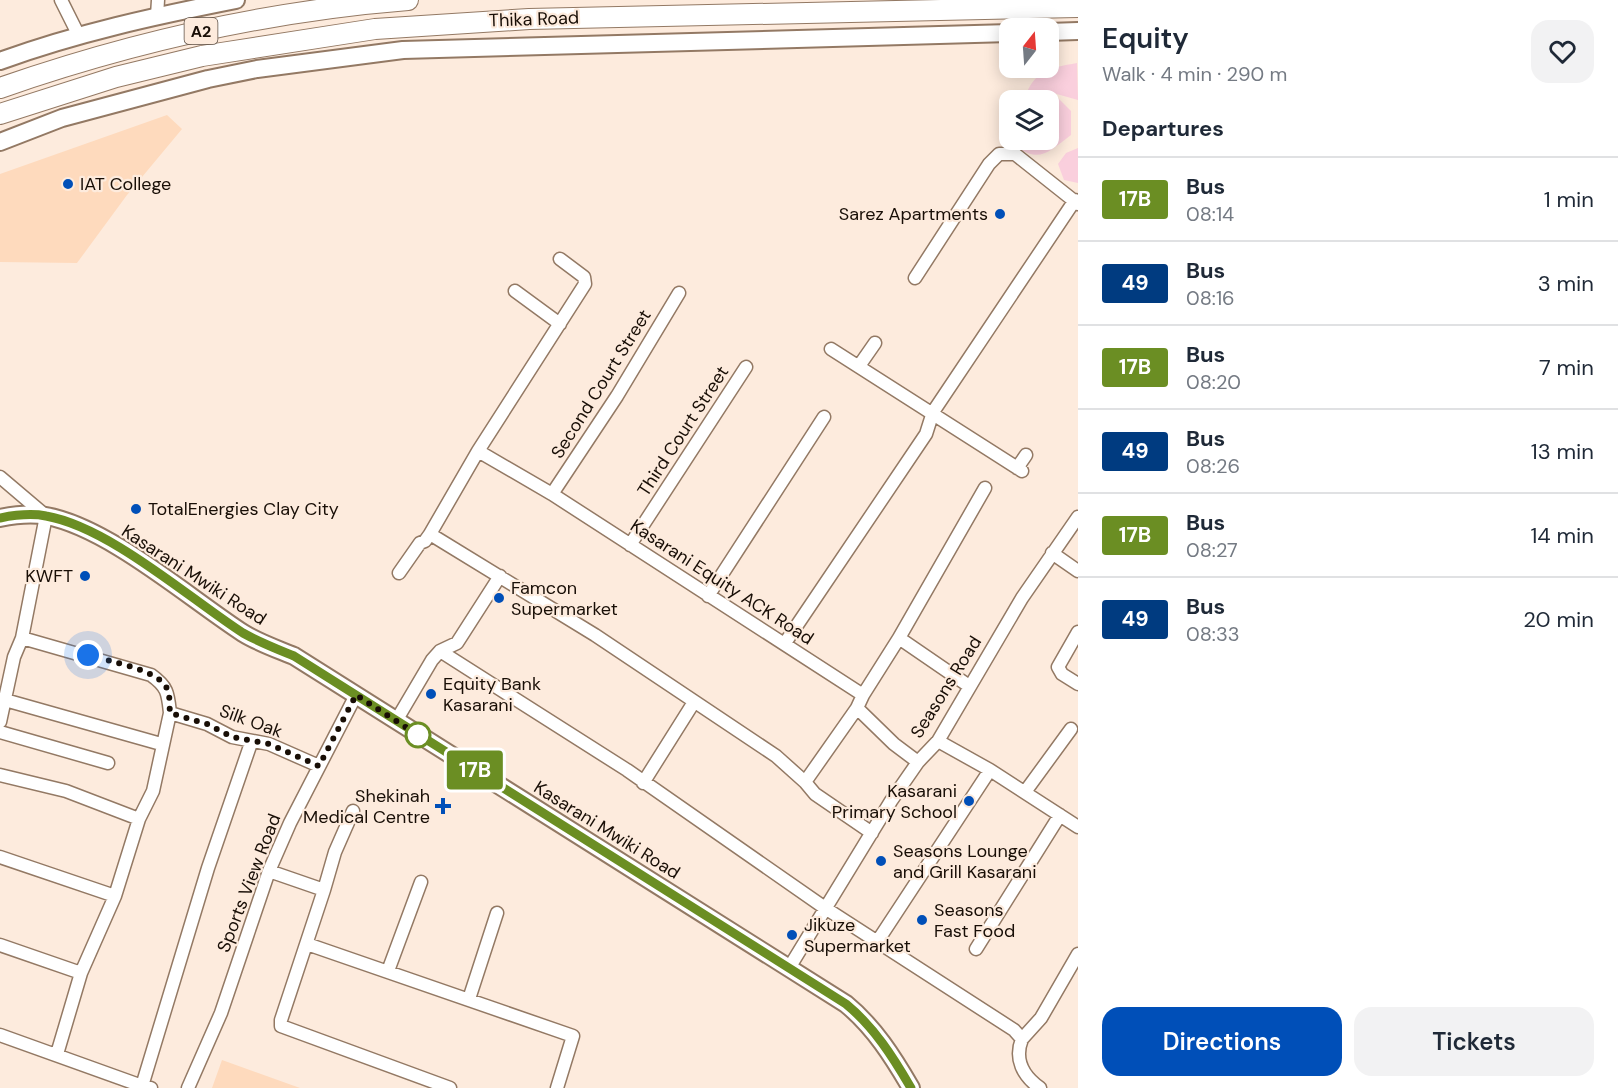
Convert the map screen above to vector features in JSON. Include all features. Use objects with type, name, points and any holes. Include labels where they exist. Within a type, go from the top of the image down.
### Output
[{"type":"highway","name":"A2","points":[[0,88],[116,52],[203,30],[317,9],[408,0]]},
{"type":"highway","name":"Thika Road","points":[[0,114],[116,77],[202,56],[375,28],[529,19],[1078,7]]},
{"type":"main road","points":[[0,62],[158,8],[236,0]]},
{"type":"main road","points":[[1059,32],[1078,31]]},
{"type":"main road","name":"Thika Road","points":[[0,142],[62,118],[208,79],[257,69],[403,50],[999,33]]},
{"type":"main road","name":"Kasarani Mwiki Road","points":[[0,518],[17,515],[46,516],[93,533],[118,547],[246,634],[294,656],[838,998],[862,1017],[880,1038],[911,1088]]},
{"type":"street","points":[[61,0],[79,36]]},
{"type":"street","points":[[785,643],[926,434],[933,412],[1076,202],[1035,171],[1024,158],[1008,153],[999,154],[989,164],[915,278]]},
{"type":"street","points":[[399,573],[420,543],[425,542],[478,451],[586,281],[584,277],[560,260]]},
{"type":"street","points":[[515,291],[560,324]]},
{"type":"street","name":"Second Court Street","points":[[552,494],[621,389],[679,293]]},
{"type":"street","points":[[859,366],[875,343]]},
{"type":"street","points":[[831,349],[1020,469],[1026,455]]},
{"type":"street","name":"Third Court Street","points":[[630,545],[747,367]]},
{"type":"street","points":[[708,596],[824,417]]},
{"type":"street","name":"Kasarani Equity ACK Road","points":[[478,451],[552,494],[863,695]]},
{"type":"street","points":[[0,477],[46,516],[22,638],[0,722]]},
{"type":"street","points":[[805,782],[857,708],[986,488]]},
{"type":"street","name":"Seasons Road","points":[[789,968],[872,832],[918,762],[938,741],[969,686],[1052,553],[1078,517]]},
{"type":"street","points":[[430,534],[595,635],[776,756],[815,794],[872,832]]},
{"type":"street","points":[[1052,553],[1078,571]]},
{"type":"street","points":[[396,721],[432,660],[440,651],[457,643],[500,576]]},
{"type":"street","points":[[1078,632],[1063,655],[1059,667],[1062,674],[1078,684]]},
{"type":"street","points":[[22,638],[151,675],[164,684],[170,695],[170,713],[161,744],[163,754],[153,791],[139,819],[114,896],[81,973],[57,1054]]},
{"type":"street","points":[[899,638],[969,686]]},
{"type":"street","points":[[440,651],[627,770],[825,908],[986,1011],[1022,1039]]},
{"type":"street","name":"Sports View Road","points":[[188,1088],[221,1013],[269,871],[356,695]]},
{"type":"street","points":[[5,700],[161,744]]},
{"type":"street","points":[[643,783],[694,702]]},
{"type":"street","points":[[857,708],[894,744],[918,762]]},
{"type":"street","name":"Silk Oak","points":[[170,713],[207,724],[251,743],[269,744],[319,766]]},
{"type":"street","points":[[1024,792],[1071,729]]},
{"type":"street","points":[[0,732],[108,763]]},
{"type":"street","points":[[938,741],[990,770],[1078,827]]},
{"type":"street","points":[[0,1035],[147,1087],[208,868],[251,743]]},
{"type":"street","points":[[877,942],[990,770]]},
{"type":"street","points":[[0,774],[66,791],[139,819]]},
{"type":"street","points":[[353,811],[334,852],[281,1026],[450,1088]]},
{"type":"street","points":[[976,949],[1060,815]]},
{"type":"street","points":[[0,857],[114,896]]},
{"type":"street","points":[[269,871],[324,890]]},
{"type":"street","points":[[388,971],[421,882]]},
{"type":"street","points":[[469,999],[498,913]]},
{"type":"street","points":[[307,944],[573,1036],[557,1088]]},
{"type":"street","points":[[0,945],[81,973]]},
{"type":"street","points":[[1040,1088],[1029,1080],[1021,1067],[1019,1046],[1022,1039],[1041,1018],[1078,954]]},
{"type":"shaded area","points":[[1077,63],[1078,100],[1059,95],[1059,90],[1028,90],[1036,78],[1059,78],[1059,67]]},
{"type":"shaded area","points":[[1059,99],[1071,111],[1071,135],[1059,144]]},
{"type":"shaded area","name":"IAT College","points":[[167,115],[182,129],[127,195],[77,263],[0,262],[0,174]]},
{"type":"shaded area","points":[[1078,148],[1078,183],[1064,180],[1058,164],[1066,153]]},
{"type":"shaded area","points":[[1022,150],[1050,150],[1043,154],[1030,154]]},
{"type":"shaded area","points":[[222,1060],[300,1088],[212,1088]]},
{"type":"bus line","name":"17B","points":[[0,518],[17,515],[46,516],[93,533],[118,547],[246,634],[294,656],[846,1004],[862,1017],[880,1038],[911,1088]]},
{"type":"place","name":"IAT College","points":[[68,184]]},
{"type":"place","name":"Sarez Apartments","points":[[1000,214]]},
{"type":"place","name":"TotalEnergies Clay City","points":[[136,509]]},
{"type":"place","name":"KWFT","points":[[85,576]]},
{"type":"place","name":"Famcon Supermarket","points":[[499,598]]},
{"type":"place","name":"Equity Bank Kasarani","points":[[431,694]]},
{"type":"place","name":"Kasarani Primary School","points":[[969,801]]},
{"type":"place","name":"Shekinah Medical Centre","points":[[443,806]]},
{"type":"place","name":"Seasons Lounge and Grill Kasarani","points":[[881,861]]},
{"type":"place","name":"Seasons Fast Food","points":[[922,920]]},
{"type":"place","name":"Jikuze Supermarket","points":[[792,935]]},
{"type":"route","points":[[88,655],[151,675],[164,684],[170,695],[170,713],[207,724],[232,737],[251,743],[269,744],[287,754],[319,766],[356,695],[418,735]]}]
